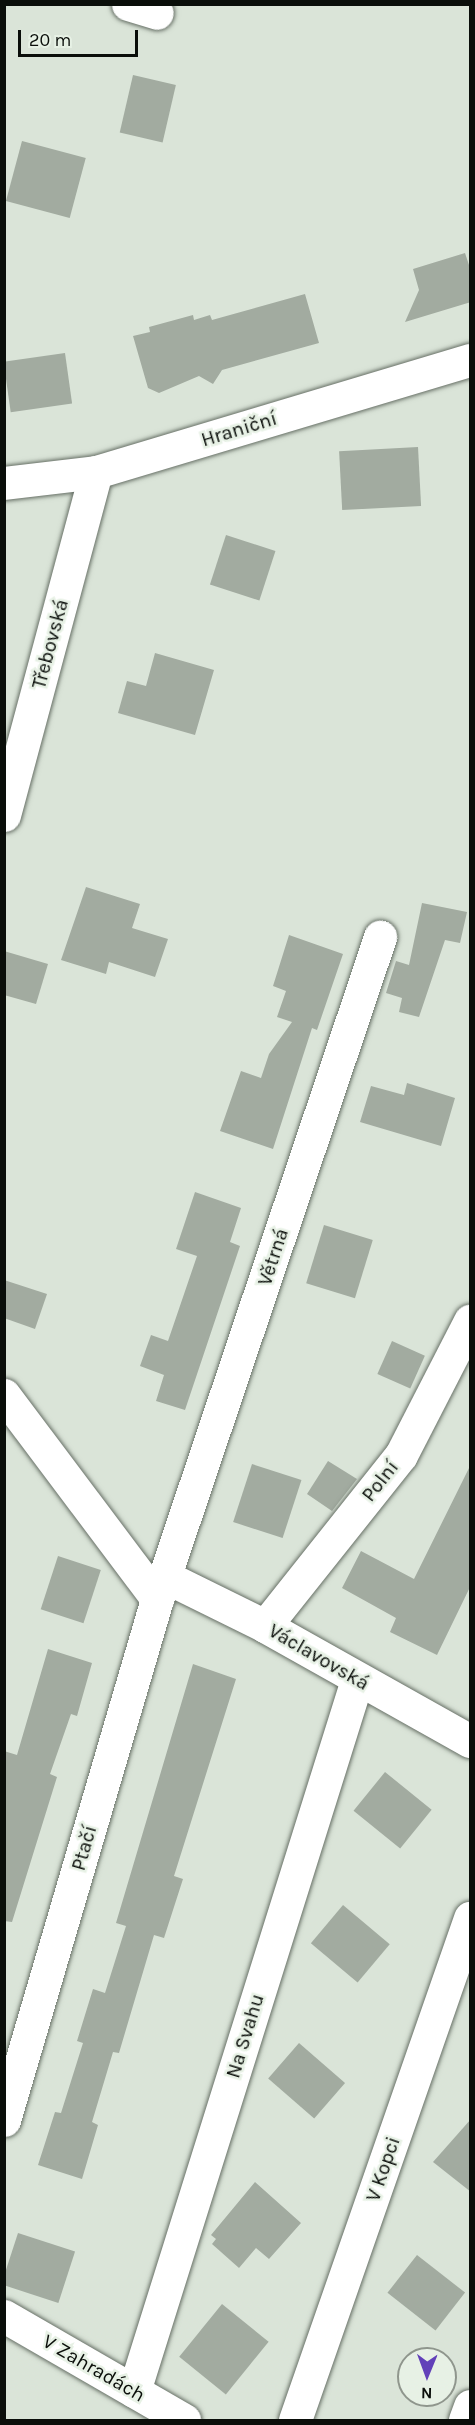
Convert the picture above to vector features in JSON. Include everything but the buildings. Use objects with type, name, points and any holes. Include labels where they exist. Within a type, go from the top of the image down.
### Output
[{"type":"street","name":"Hraniční","points":[[4,483],[96,472],[471,360]]},
{"type":"street","name":"Třebovská","points":[[4,815],[96,472]]},
{"type":"street","name":"Větrná","points":[[162,1588],[380,937]]},
{"type":"street","name":"Polní","points":[[266,1626],[401,1455],[471,1321]]},
{"type":"street","name":"Václavovská","points":[[4,1395],[162,1588],[266,1626],[357,1680],[471,1741]]},
{"type":"street","name":"Ptačí","points":[[4,2120],[162,1588]]},
{"type":"street","name":"Na Svahu","points":[[134,2391],[357,1680]]},
{"type":"street","name":"V Kopci","points":[[295,2421],[471,1918]]},
{"type":"street","name":"V Zahradách","points":[[4,2316],[184,2421]]},
{"type":"street","points":[[465,2421],[471,2406]]}]
